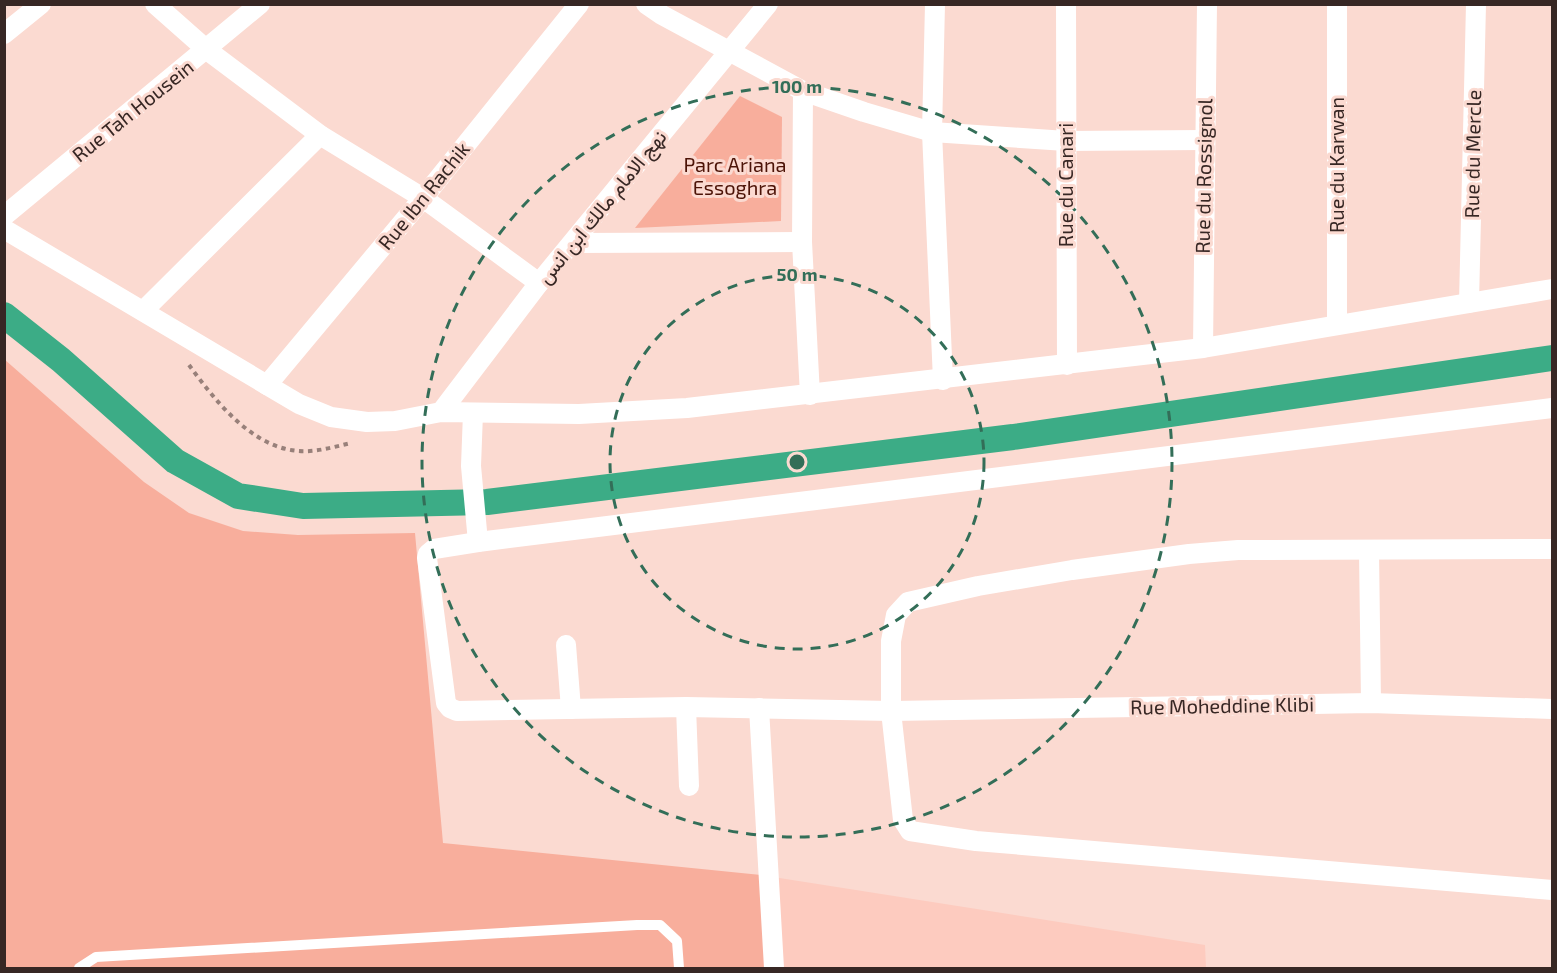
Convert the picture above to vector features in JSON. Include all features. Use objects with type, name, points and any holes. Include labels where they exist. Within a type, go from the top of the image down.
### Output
[{"type":"street","points":[[4,34],[41,4]]},
{"type":"street","points":[[155,4],[207,50],[320,135],[423,198],[539,283]]},
{"type":"street","name":"Rue Tah Housein","points":[[4,216],[260,4]]},
{"type":"street","name":"Rue Ibn Rachik","points":[[267,385],[423,198],[579,4]]},
{"type":"street","points":[[646,4],[662,15],[803,91],[932,132],[1066,141],[1204,140]]},
{"type":"street","name":"نهج الامام مالك ابن انس","points":[[441,412],[539,283],[768,4]]},
{"type":"street","points":[[935,4],[932,132],[943,380]]},
{"type":"street","name":"Rue du Canari","points":[[1066,4],[1067,365]]},
{"type":"street","name":"Rue du Rossignol","points":[[1203,348],[1207,4]]},
{"type":"street","name":"Rue du Karwan","points":[[1336,4],[1337,325]]},
{"type":"street","name":"Rue du Mercle","points":[[1469,303],[1476,4]]},
{"type":"street","points":[[803,91],[802,242],[810,395]]},
{"type":"street","points":[[143,311],[320,135]]},
{"type":"street","points":[[4,229],[299,404],[332,417],[367,422],[395,421],[441,412],[579,414],[640,412],[810,395],[1203,348],[1552,289]]},
{"type":"street","points":[[573,243],[802,242]]},
{"type":"street","points":[[473,413],[471,466],[478,533],[1222,451],[1552,408]]},
{"type":"street","name":"Rue Moheddine Klibi","points":[[478,533],[434,549],[427,558],[447,706],[457,711],[686,707],[891,711],[1371,703],[1552,709]]},
{"type":"street","points":[[1552,549],[1238,550],[1189,554],[978,586],[908,602],[896,615],[891,641],[891,711],[903,820],[910,831],[976,841],[1552,890]]},
{"type":"street","points":[[1368,551],[1371,703]]},
{"type":"street","points":[[566,645],[571,709]]},
{"type":"street","points":[[686,707],[689,786]]},
{"type":"street","points":[[759,708],[774,969]]},
{"type":"lane","points":[[79,969],[96,957],[637,925],[660,926],[676,941],[679,969]]},
{"type":"shaded area","points":[[761,875],[1205,945],[1206,968],[771,968]]},
{"type":"green space","name":"Parc Ariana Essoghra","points":[[740,96],[782,117],[781,221],[635,228]]},
{"type":"green space","points":[[4,359],[144,482],[189,513],[243,531],[298,535],[415,533],[443,843],[761,875],[771,968],[5,968]]},
{"type":"waterway","points":[[4,315],[61,360],[175,461],[238,496],[303,506],[487,502],[1013,437],[1552,358]]}]
